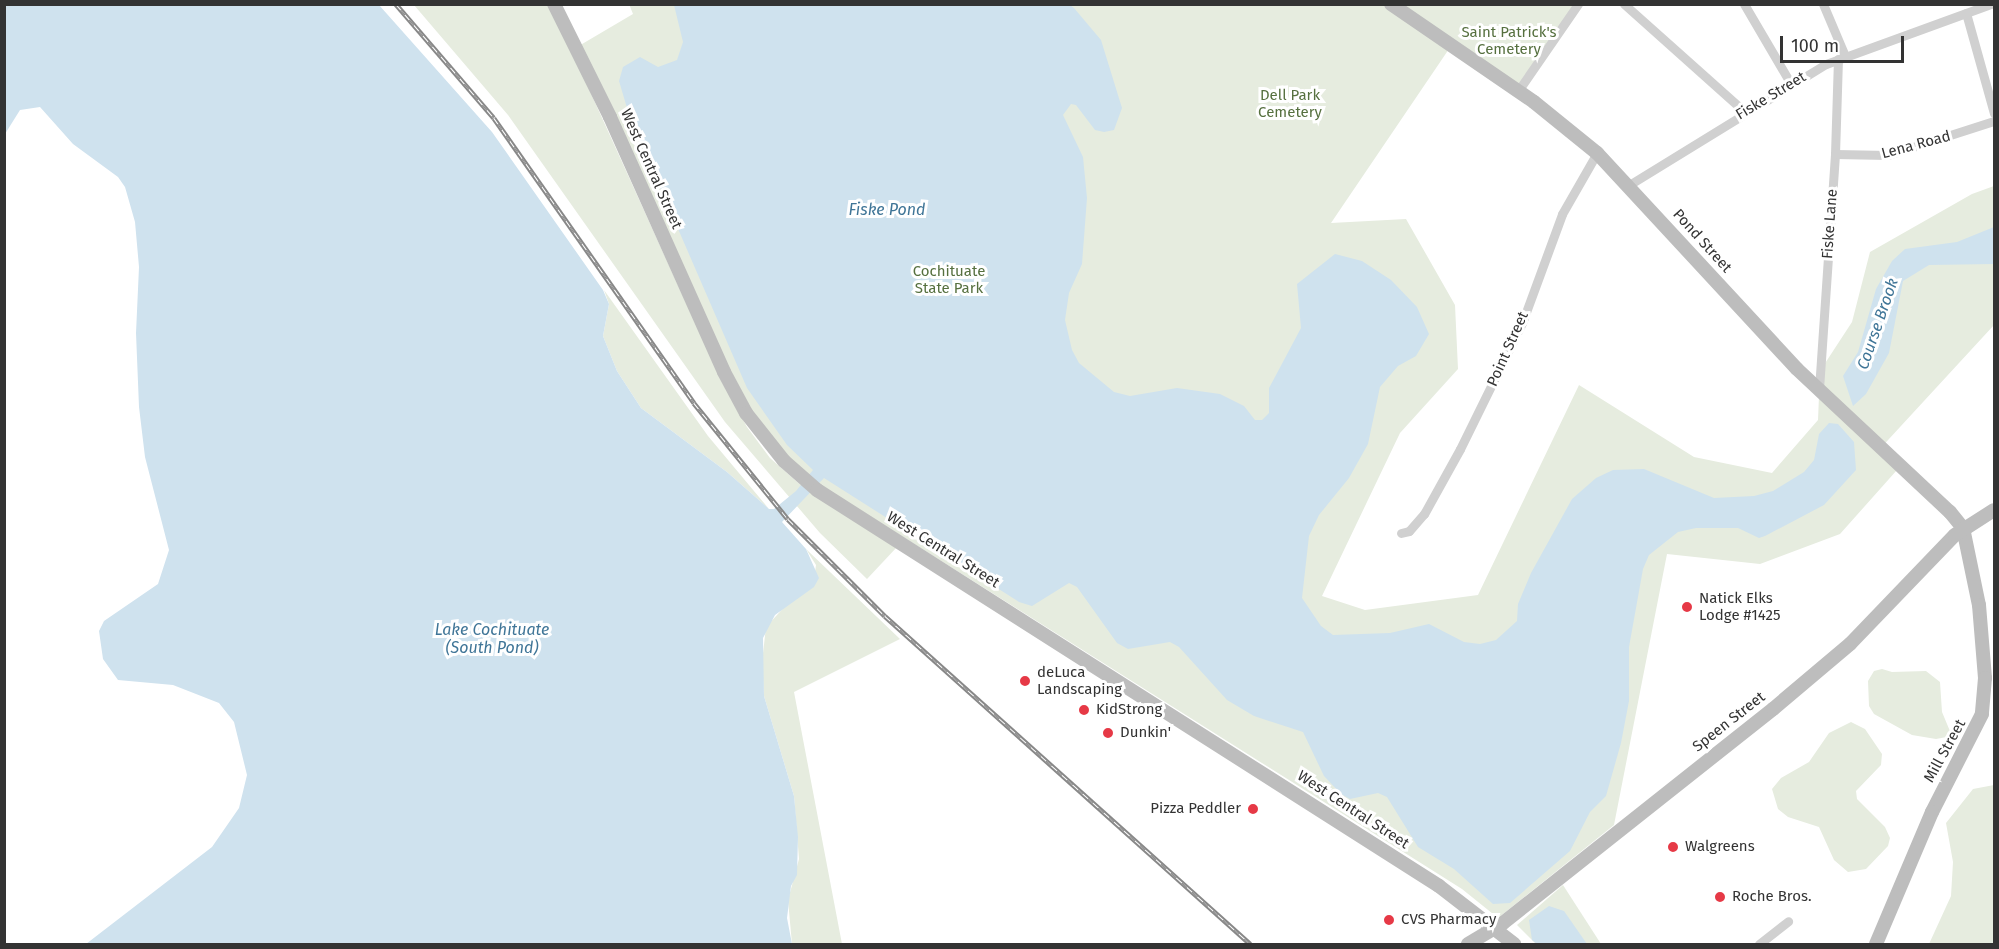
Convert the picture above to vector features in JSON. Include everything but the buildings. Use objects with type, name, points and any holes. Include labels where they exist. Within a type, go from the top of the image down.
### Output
[{"type":"street","name":"West Central Street","points":[[554,4],[736,395],[762,436],[804,478],[817,490],[1313,804],[1438,886],[1496,928],[1514,945]]},
{"type":"street","name":"Pond Street","points":[[1391,4],[1518,91],[1597,153],[1769,339],[1950,512],[1963,528]]},
{"type":"street","points":[[1518,91],[1578,4]]},
{"type":"street","points":[[1624,4],[1745,112]]},
{"type":"street","points":[[1744,4],[1791,84]]},
{"type":"street","points":[[1823,4],[1841,57]]},
{"type":"street","name":"Fiske Street","points":[[1629,185],[1791,84],[1841,57],[1968,10],[1991,4]]},
{"type":"street","points":[[1968,10],[1995,113]]},
{"type":"street","name":"Fiske Lane","points":[[1819,389],[1841,57]]},
{"type":"street","name":"Lena Road","points":[[1835,154],[1888,155],[1995,121]]},
{"type":"street","name":"Point Street","points":[[1401,532],[1409,531],[1424,514],[1460,449],[1522,323],[1562,214],[1597,153]]},
{"type":"street","name":"Speen Street","points":[[1468,945],[1496,928],[1836,656],[1963,528],[1995,510]]},
{"type":"street","name":"Mill Street","points":[[1876,945],[1932,812],[1972,738],[1984,703],[1977,594],[1963,528]]},
{"type":"street","points":[[1759,945],[1788,921]]},
{"type":"green space","name":"Fiske Pond","points":[[629,4],[1578,5],[1518,91],[1451,46],[1331,223],[1406,219],[1455,305],[1458,369],[1400,433],[1322,596],[1365,610],[1478,595],[1579,385],[1694,457],[1772,473],[1818,420],[1820,371],[1852,322],[1870,252],[1972,194],[1994,186],[1994,325],[1877,452],[1897,470],[1840,534],[1760,564],[1667,554],[1614,825],[1498,918],[1462,889],[865,513],[808,482],[746,413],[577,47],[633,14]]},
{"type":"green space","points":[[414,5],[547,5],[578,65],[721,380],[747,427],[770,458],[804,488],[897,547],[867,579],[820,533],[725,422],[508,115]]},
{"type":"green space","points":[[604,290],[708,436],[769,509],[727,472],[641,408],[617,371],[603,336],[609,304]]},
{"type":"green space","points":[[806,549],[900,639],[794,692],[842,944],[792,944],[788,900],[799,859],[794,796],[764,696],[762,662],[766,627],[788,603],[813,587],[816,565]]},
{"type":"green space","points":[[1882,669],[1892,672],[1926,671],[1940,682],[1942,712],[1952,736],[1936,739],[1912,735],[1874,714],[1869,706],[1868,681],[1874,671]]},
{"type":"green space","points":[[1851,722],[1865,729],[1882,754],[1881,765],[1856,791],[1857,799],[1885,827],[1890,838],[1888,846],[1866,869],[1848,872],[1834,860],[1819,827],[1788,817],[1778,809],[1772,789],[1781,778],[1809,762],[1829,733]]},
{"type":"green space","points":[[1994,785],[1994,944],[1929,944],[1951,896],[1953,862],[1946,823],[1973,789]]},
{"type":"green space","points":[[1563,885],[1601,944],[1536,944],[1517,925]]},
{"type":"water","name":"Lake Cochituate (South Pond)","points":[[5,5],[379,5],[492,132],[603,290],[609,304],[603,336],[617,371],[641,408],[727,472],[769,509],[774,509],[796,491],[813,470],[787,445],[747,388],[630,118],[619,81],[623,67],[640,57],[658,67],[677,60],[683,42],[674,5],[1070,5],[1074,8],[1101,40],[1122,108],[1114,130],[1104,132],[1095,130],[1076,105],[1071,104],[1063,115],[1083,157],[1087,198],[1082,264],[1069,293],[1065,320],[1072,350],[1079,363],[1114,392],[1130,396],[1177,388],[1220,394],[1244,406],[1255,420],[1262,420],[1269,413],[1269,388],[1301,328],[1297,284],[1335,254],[1362,261],[1391,280],[1417,307],[1429,334],[1416,356],[1398,366],[1380,387],[1368,444],[1349,478],[1319,515],[1309,536],[1302,598],[1321,626],[1333,635],[1390,633],[1429,624],[1464,642],[1480,644],[1496,640],[1517,621],[1518,604],[1531,573],[1572,499],[1596,478],[1613,470],[1644,469],[1714,498],[1754,496],[1773,491],[1804,472],[1814,460],[1819,434],[1829,423],[1838,424],[1854,442],[1856,470],[1824,505],[1765,536],[1759,538],[1738,528],[1696,528],[1678,532],[1649,555],[1643,569],[1629,647],[1629,701],[1621,743],[1606,796],[1590,812],[1570,851],[1510,903],[1493,904],[1454,869],[1418,847],[1387,797],[1378,793],[1350,799],[1341,794],[1324,776],[1303,732],[1254,716],[1227,700],[1179,647],[1170,642],[1128,649],[1117,643],[1077,587],[1069,583],[1032,606],[1019,602],[824,478],[782,522],[806,549],[819,578],[814,587],[775,615],[763,638],[764,696],[794,796],[798,837],[797,875],[791,886],[787,918],[792,944],[86,944],[212,847],[239,808],[247,775],[234,722],[219,703],[173,685],[118,680],[103,659],[99,631],[104,621],[158,584],[169,550],[145,457],[139,407],[136,333],[139,267],[135,222],[125,187],[118,177],[73,144],[40,107],[20,110],[5,134]]},
{"type":"water","name":"Course Brook","points":[[1994,227],[1994,264],[1929,265],[1903,281],[1889,353],[1866,394],[1853,406],[1843,376],[1858,352],[1876,289],[1892,261],[1905,249],[1957,242]]},
{"type":"water","points":[[1549,906],[1564,911],[1587,944],[1537,944],[1532,940],[1529,920]]},
{"type":"railway","points":[[396,4],[494,118],[694,403],[788,519],[885,616],[1251,944]]},
{"type":"place","name":"Natick Elks Lodge #1425","points":[[1687,607]]},
{"type":"place","name":"deLuca Landscaping","points":[[1025,681]]},
{"type":"place","name":"KidStrong","points":[[1084,710]]},
{"type":"place","name":"Dunkin'","points":[[1108,733]]},
{"type":"place","name":"Pizza Peddler","points":[[1253,809]]},
{"type":"place","name":"Walgreens","points":[[1673,847]]},
{"type":"place","name":"Roche Bros.","points":[[1720,897]]},
{"type":"place","name":"CVS Pharmacy","points":[[1389,920]]},
{"type":"park label","name":"Saint Patrick's Cemetery","points":[[1509,40]]},
{"type":"park label","name":"Dell Park Cemetery","points":[[1290,104]]},
{"type":"park label","name":"Cochituate State Park","points":[[949,280]]}]
